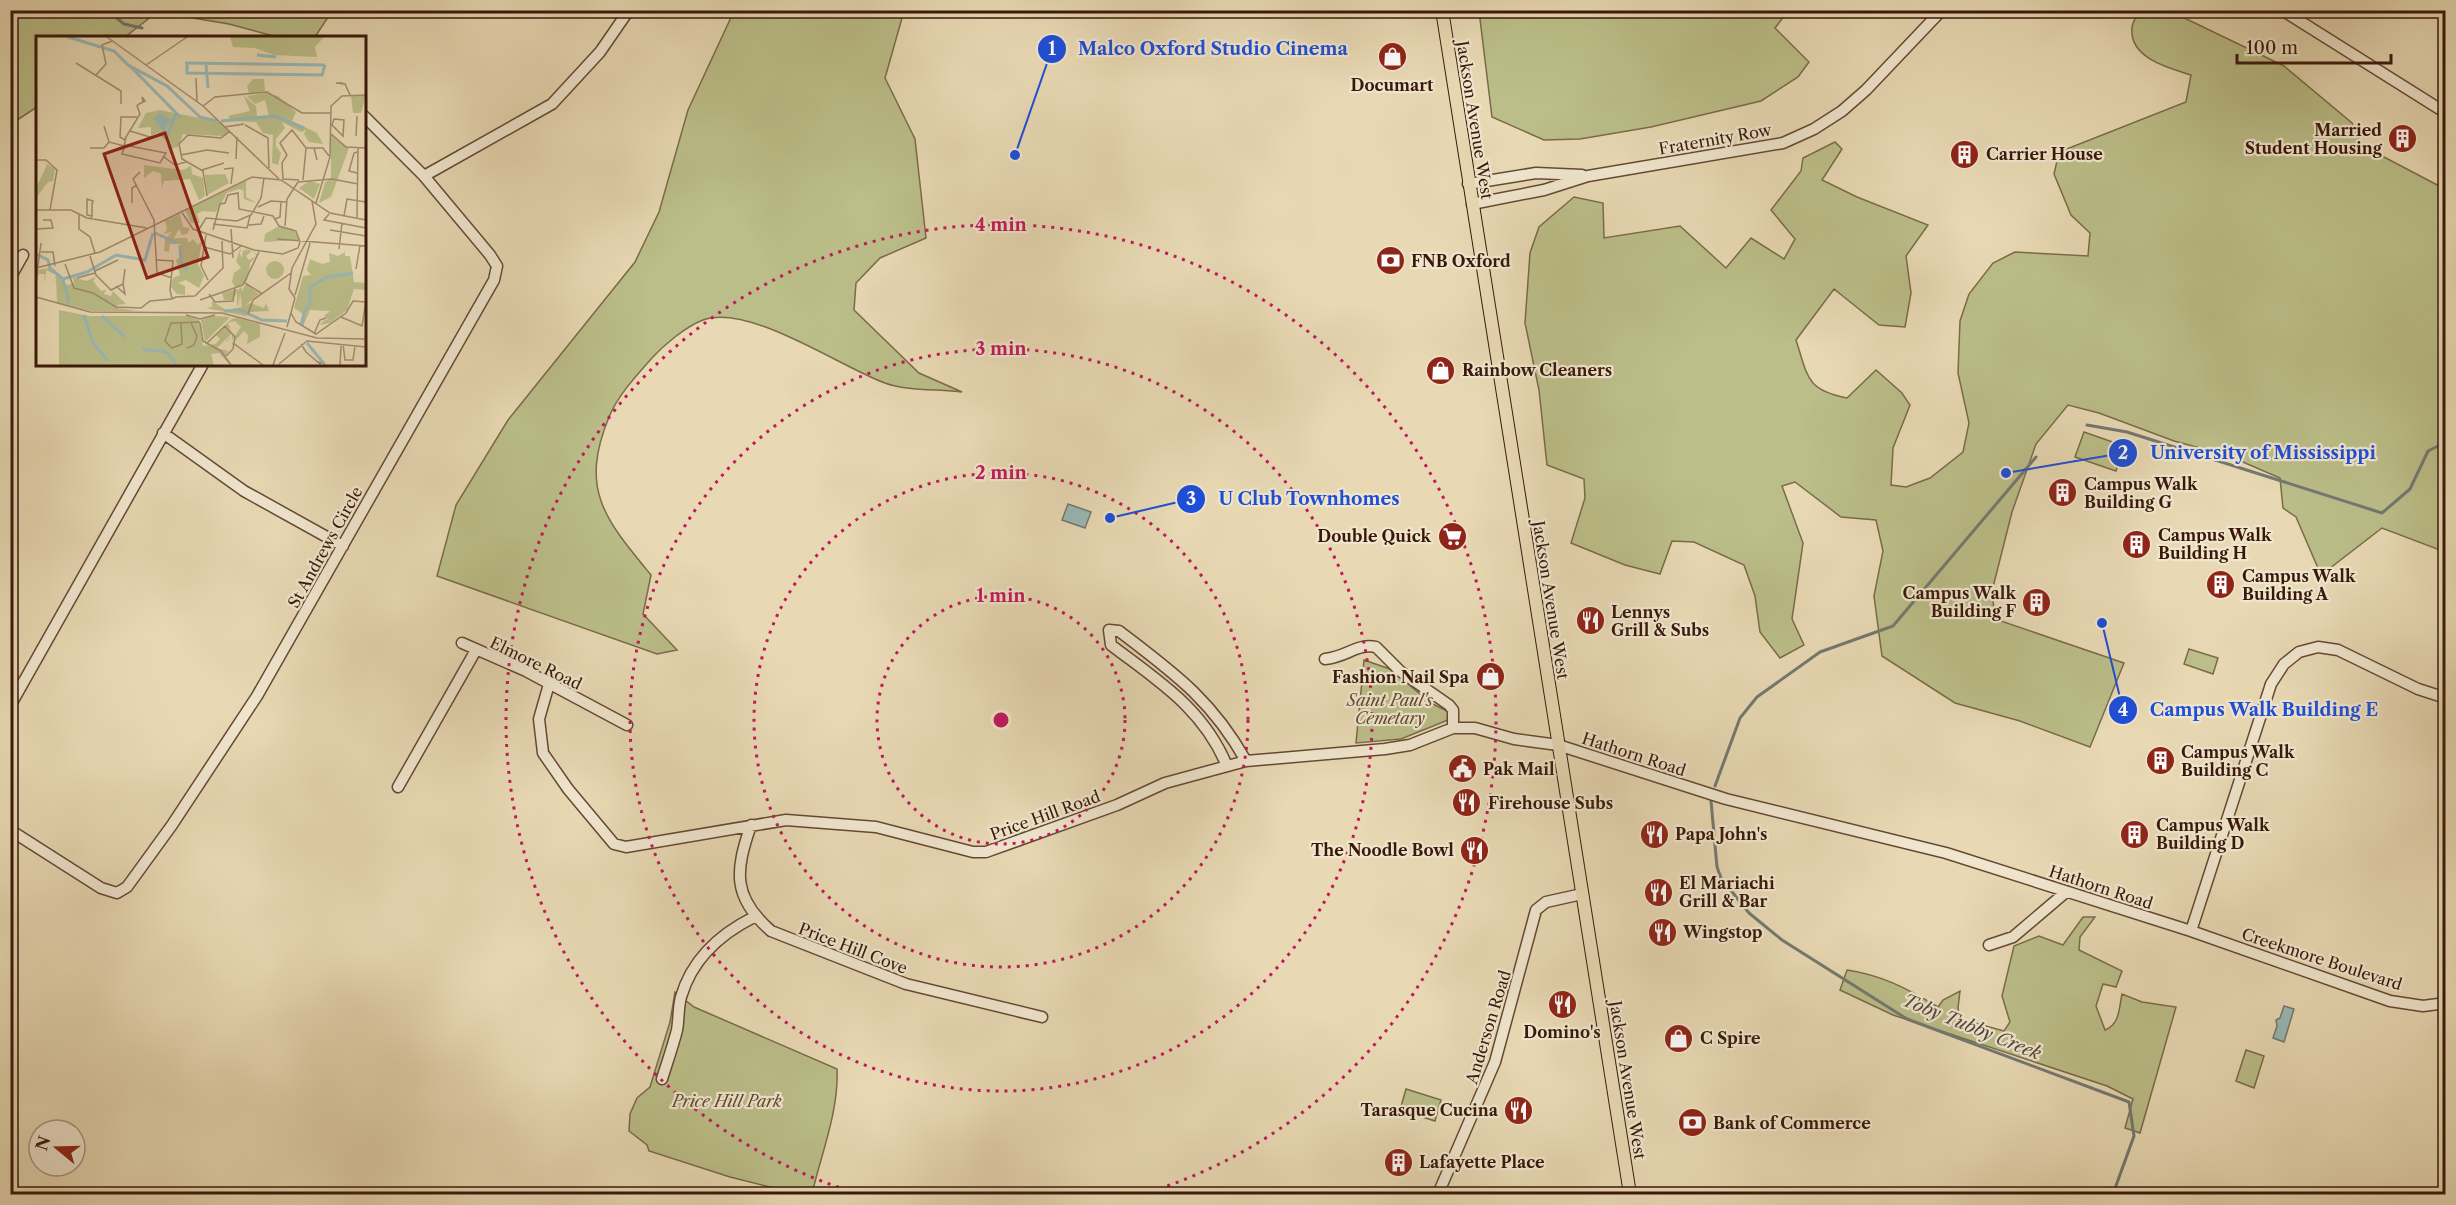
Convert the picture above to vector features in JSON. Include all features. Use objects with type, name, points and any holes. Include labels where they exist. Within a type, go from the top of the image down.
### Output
[{"type":"main road","name":"Jackson Avenue West","points":[[1442,10],[1630,1194]]},
{"type":"street","points":[[424,176],[552,104],[600,52],[629,10]]},
{"type":"street","points":[[1924,10],[1938,14]]},
{"type":"street","points":[[2282,10],[2445,113]]},
{"type":"street","name":"Fraternity Row","points":[[1472,204],[1544,190],[1588,176],[1772,145],[1814,129],[1842,111],[1866,90],[1938,14]]},
{"type":"street","name":"St Andrews Circle","points":[[10,830],[101,888],[117,893],[127,887],[257,696],[494,280],[497,266],[424,176],[366,118]]},
{"type":"street","name":"Fraternity Row","points":[[1468,184],[1536,173],[1588,176]]},
{"type":"street","points":[[10,278],[23,255]]},
{"type":"street","points":[[10,706],[202,366]]},
{"type":"street","points":[[163,433],[244,491],[343,546]]},
{"type":"street","points":[[1227,766],[1217,743],[1187,704],[1111,645],[1109,630],[1119,632],[1185,682],[1229,730],[1246,761]]},
{"type":"street","points":[[462,643],[476,650]]},
{"type":"street","points":[[1325,659],[1341,658],[1358,647],[1376,647],[1400,671],[1449,705],[1453,710],[1453,728]]},
{"type":"street","points":[[2191,931],[2271,684],[2284,664],[2310,647],[2338,650],[2418,689],[2445,698]]},
{"type":"street","name":"Elmore Road","points":[[398,787],[476,650],[627,724]]},
{"type":"street","name":"Price Hill Road","points":[[549,684],[539,719],[543,753],[568,789],[614,844],[626,847],[786,820],[855,824],[922,837],[973,852],[986,852],[1117,805],[1165,783],[1246,761],[1385,749],[1410,745],[1453,728],[1476,728],[1533,743],[1558,745]]},
{"type":"street","name":"Hathorn Road","points":[[1558,745],[1726,799],[1946,853],[2191,931]]},
{"type":"street","name":"Price Hill Cove","points":[[751,825],[741,855],[739,880],[743,898],[754,917],[771,931],[878,975],[906,984],[1042,1017]]},
{"type":"street","points":[[1989,945],[2013,937],[2066,892]]},
{"type":"street","name":"Anderson Road","points":[[1438,1194],[1495,1062],[1536,910],[1546,902],[1582,894]]},
{"type":"street","points":[[662,1079],[688,978],[713,944],[732,928],[754,917]]},
{"type":"street","name":"Creekmore Boulevard","points":[[2191,931],[2390,1001],[2423,1006],[2445,1003]]},
{"type":"green space","points":[[11,10],[332,11],[316,36],[273,36],[229,24],[157,12],[126,36],[36,36],[36,108],[11,124]]},
{"type":"green space","points":[[734,11],[904,11],[885,78],[915,139],[926,238],[880,258],[856,283],[854,310],[919,373],[962,392],[893,386],[769,329],[745,321],[722,317],[703,320],[669,342],[640,371],[617,401],[600,442],[596,465],[597,484],[610,520],[651,575],[643,614],[677,650],[657,654],[437,576],[456,505],[508,420],[635,262],[659,212],[688,110]]},
{"type":"green space","points":[[1479,11],[1788,11],[1775,28],[1809,62],[1798,77],[1761,101],[1651,127],[1580,139],[1544,140],[1492,117]]},
{"type":"green space","points":[[2139,11],[2170,11],[2284,66],[2352,123],[2361,145],[2445,189],[2445,552],[2382,528],[2321,575],[2296,517],[2283,508],[2280,478],[2229,456],[2174,441],[2099,413],[2068,405],[2036,444],[2012,512],[1992,591],[1995,619],[2124,663],[2090,747],[2020,721],[1955,703],[1882,656],[1874,596],[1883,551],[1876,520],[1841,517],[1795,482],[1782,486],[1803,543],[1792,619],[1804,645],[1780,658],[1760,632],[1755,596],[1744,565],[1694,542],[1672,541],[1660,574],[1625,565],[1571,543],[1585,498],[1584,479],[1547,465],[1539,390],[1525,323],[1530,253],[1539,227],[1574,197],[1603,203],[1604,238],[1680,226],[1726,268],[1751,238],[1784,259],[1795,239],[1771,210],[1801,171],[1803,158],[1835,142],[1842,149],[1822,180],[1857,197],[1928,225],[1906,256],[1911,293],[1905,327],[1879,325],[1834,289],[1796,340],[1807,373],[1816,386],[1823,391],[1847,398],[1876,370],[1902,393],[1910,405],[1893,448],[1891,485],[1906,487],[1930,478],[1963,452],[1969,423],[1958,373],[1960,321],[1969,294],[1993,263],[2015,252],[2088,256],[2090,233],[2071,215],[2054,174],[2059,152],[2186,102],[2191,75],[2152,60],[2137,47],[2132,28]]},
{"type":"green space","points":[[2084,432],[2124,446],[2116,471],[2075,457]]},
{"type":"green space","points":[[2189,649],[2218,658],[2213,674],[2184,664]]},
{"type":"green space","name":"Saint Paul's Cemetary","points":[[1364,660],[1390,669],[1431,703],[1449,712],[1448,720],[1401,739],[1356,743]]},
{"type":"green space","points":[[2083,917],[2095,917],[2080,937],[2079,950],[2122,971],[2116,987],[2103,984],[2096,1006],[2105,1030],[2116,1020],[2122,994],[2142,1002],[2176,1007],[2140,1133],[2125,1128],[2133,1099],[2107,1086],[1893,1015],[1840,990],[1847,970],[1872,975],[1916,994],[1938,1007],[1943,1000],[1960,991],[1958,1008],[1960,1019],[2004,1031],[2010,1022],[2002,996],[2014,946],[2039,936],[2063,945]]},
{"type":"green space","name":"Price Hill Park","points":[[675,992],[694,1007],[837,1069],[832,1116],[812,1194],[798,1194],[730,1177],[649,1151],[647,1145],[629,1131],[630,1114],[637,1098],[650,1087],[670,1022]]},
{"type":"green space","points":[[2246,1050],[2264,1056],[2254,1088],[2236,1081]]},
{"type":"green space","points":[[1406,1089],[1441,1100],[1435,1121],[1400,1110]]},
{"type":"water","points":[[1068,504],[1091,512],[1085,528],[1062,520]]},
{"type":"water","points":[[2284,1006],[2294,1009],[2284,1042],[2273,1038],[2277,1026],[2276,1020],[2280,1018]]},
{"type":"waterway","points":[[107,10],[124,24],[142,28]]},
{"type":"waterway","name":"Toby Tubby Creek","points":[[2087,425],[2127,432],[2382,513],[2410,489],[2428,451],[2446,442]]},
{"type":"waterway","name":"Toby Tubby Creek","points":[[1715,786],[1740,718],[1757,697],[1820,652],[1893,626],[2036,457]]},
{"type":"waterway","name":"Toby Tubby Creek","points":[[1711,801],[1717,867],[1721,878],[1749,913],[1782,940],[1907,1019],[2129,1102],[2134,1136],[2113,1194]]},
{"type":"place","name":"Documart","points":[[1392,57]]},
{"type":"place","name":"Married Student Housing","points":[[2403,139]]},
{"type":"place","name":"Carrier House","points":[[1965,154]]},
{"type":"place","name":"Malco Oxford Studio Cinema","points":[[1015,155]]},
{"type":"place","name":"FNB Oxford","points":[[1390,261]]},
{"type":"place","name":"Rainbow Cleaners","points":[[1441,370]]},
{"type":"place","name":"University of Mississippi","points":[[2006,473]]},
{"type":"place","name":"Campus Walk Building G","points":[[2063,493]]},
{"type":"place","name":"U Club Townhomes","points":[[1110,518]]},
{"type":"place","name":"Double Quick","points":[[1452,536]]},
{"type":"place","name":"Campus Walk Building H","points":[[2137,544]]},
{"type":"place","name":"Campus Walk Building A","points":[[2221,585]]},
{"type":"place","name":"Campus Walk Building F","points":[[2037,602]]},
{"type":"place","name":"Lennys Grill & Subs","points":[[1590,621]]},
{"type":"place","name":"Campus Walk Building E","points":[[2102,623]]},
{"type":"place","name":"Fashion Nail Spa","points":[[1490,677]]},
{"type":"place","name":"Campus Walk Building C","points":[[2160,761]]},
{"type":"place","name":"Pak Mail","points":[[1462,769]]},
{"type":"place","name":"Firehouse Subs","points":[[1467,803]]},
{"type":"place","name":"Papa John's","points":[[1654,834]]},
{"type":"place","name":"Campus Walk Building D","points":[[2135,834]]},
{"type":"place","name":"The Noodle Bowl","points":[[1475,850]]},
{"type":"place","name":"El Mariachi Grill & Bar","points":[[1658,892]]},
{"type":"place","name":"Wingstop","points":[[1662,932]]},
{"type":"place","name":"Domino's","points":[[1562,1004]]},
{"type":"place","name":"C Spire","points":[[1679,1038]]},
{"type":"place","name":"Tarasque Cucina","points":[[1519,1110]]},
{"type":"place","name":"Bank of Commerce","points":[[1692,1123]]},
{"type":"place","name":"Lafayette Place","points":[[1398,1162]]}]
